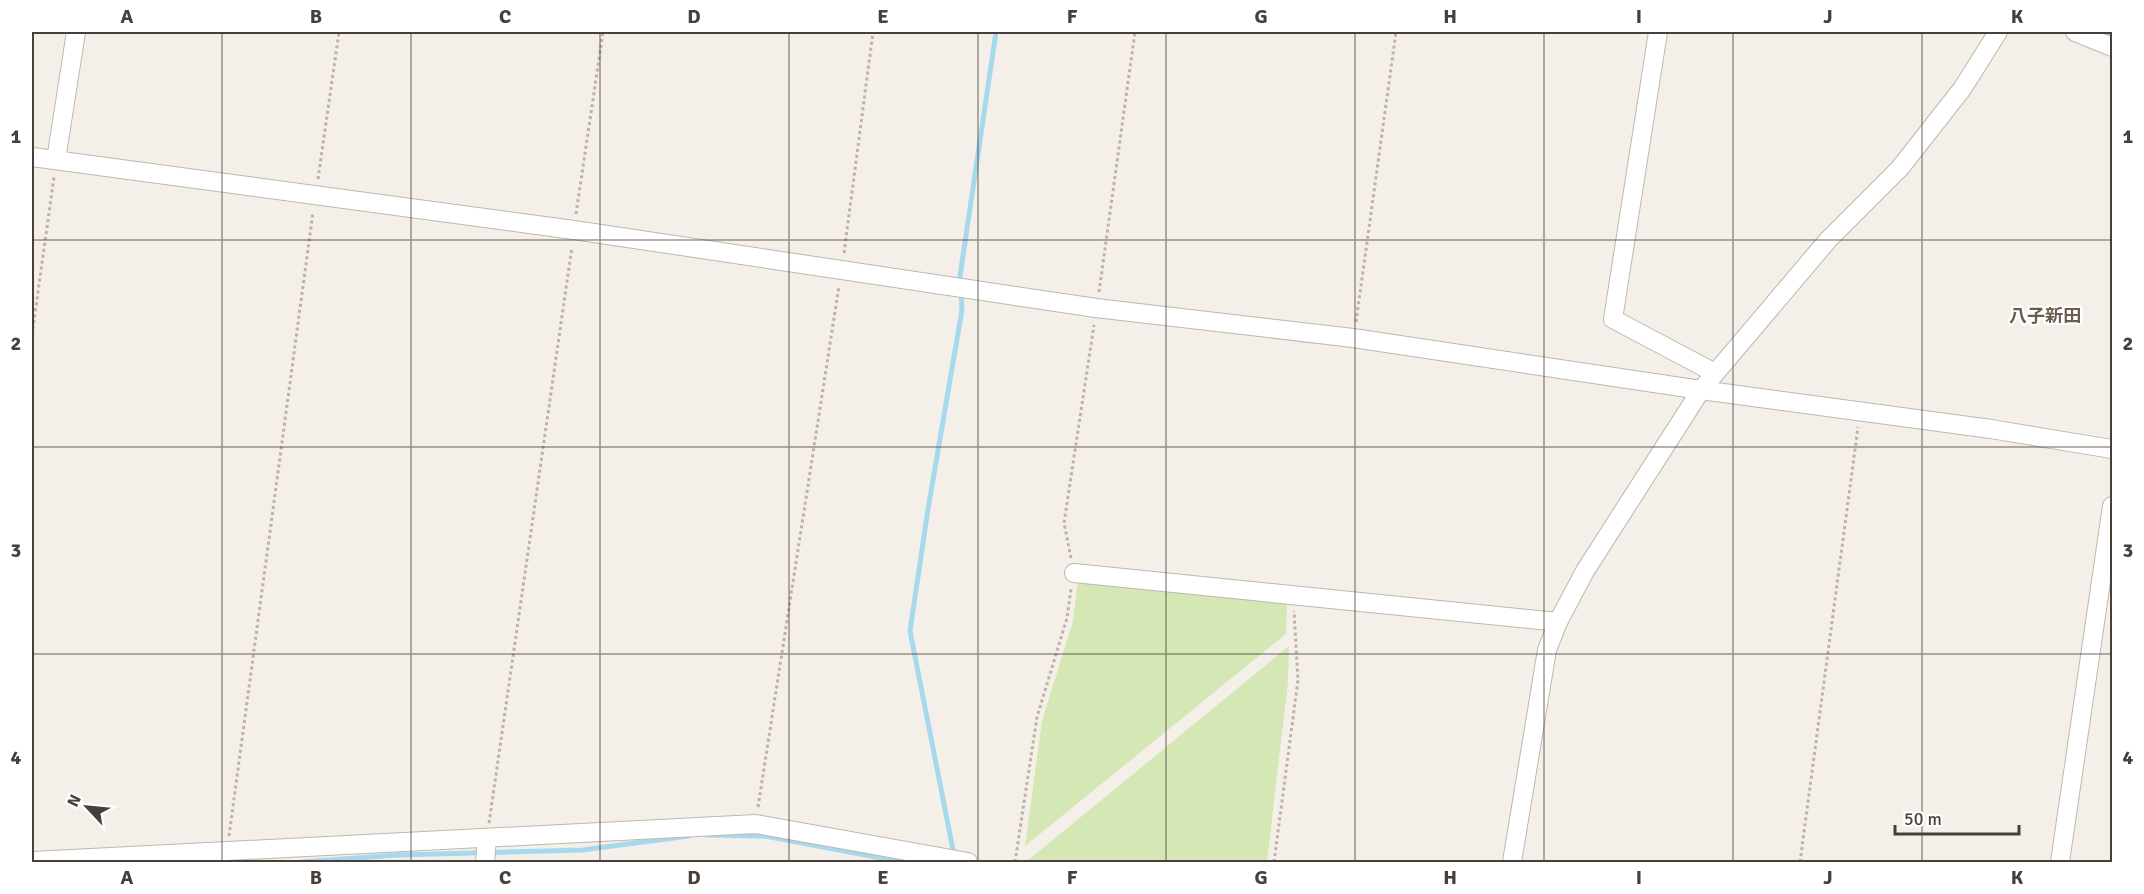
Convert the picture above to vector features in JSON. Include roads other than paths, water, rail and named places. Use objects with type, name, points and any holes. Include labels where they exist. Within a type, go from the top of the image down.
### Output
[{"type":"street","points":[[56,160],[76,32]]},
{"type":"street","points":[[1658,32],[1613,319],[1715,373]]},
{"type":"street","points":[[1512,862],[1547,650],[1558,622],[1585,571],[1701,390],[1828,240],[1900,168],[1962,89],[1998,32]]},
{"type":"street","points":[[2075,32],[2112,47]]},
{"type":"street","points":[[32,157],[574,230],[1096,308],[1353,338],[2112,449]]},
{"type":"street","points":[[2060,862],[2112,506]]},
{"type":"street","points":[[1074,573],[1558,622]]},
{"type":"street","points":[[32,861],[228,856],[487,838],[756,824],[968,862]]},
{"type":"street","points":[[485,862],[487,838]]},
{"type":"waterway","points":[[954,855],[910,631],[962,310],[960,276],[996,32]]},
{"type":"waterway","points":[[2102,32],[2112,36]]},
{"type":"waterway","points":[[707,835],[765,836],[902,862]]},
{"type":"waterway","points":[[302,862],[398,855],[582,850],[689,836]]},
{"type":"district","name":"八子新田","points":[[2045,316]]}]
